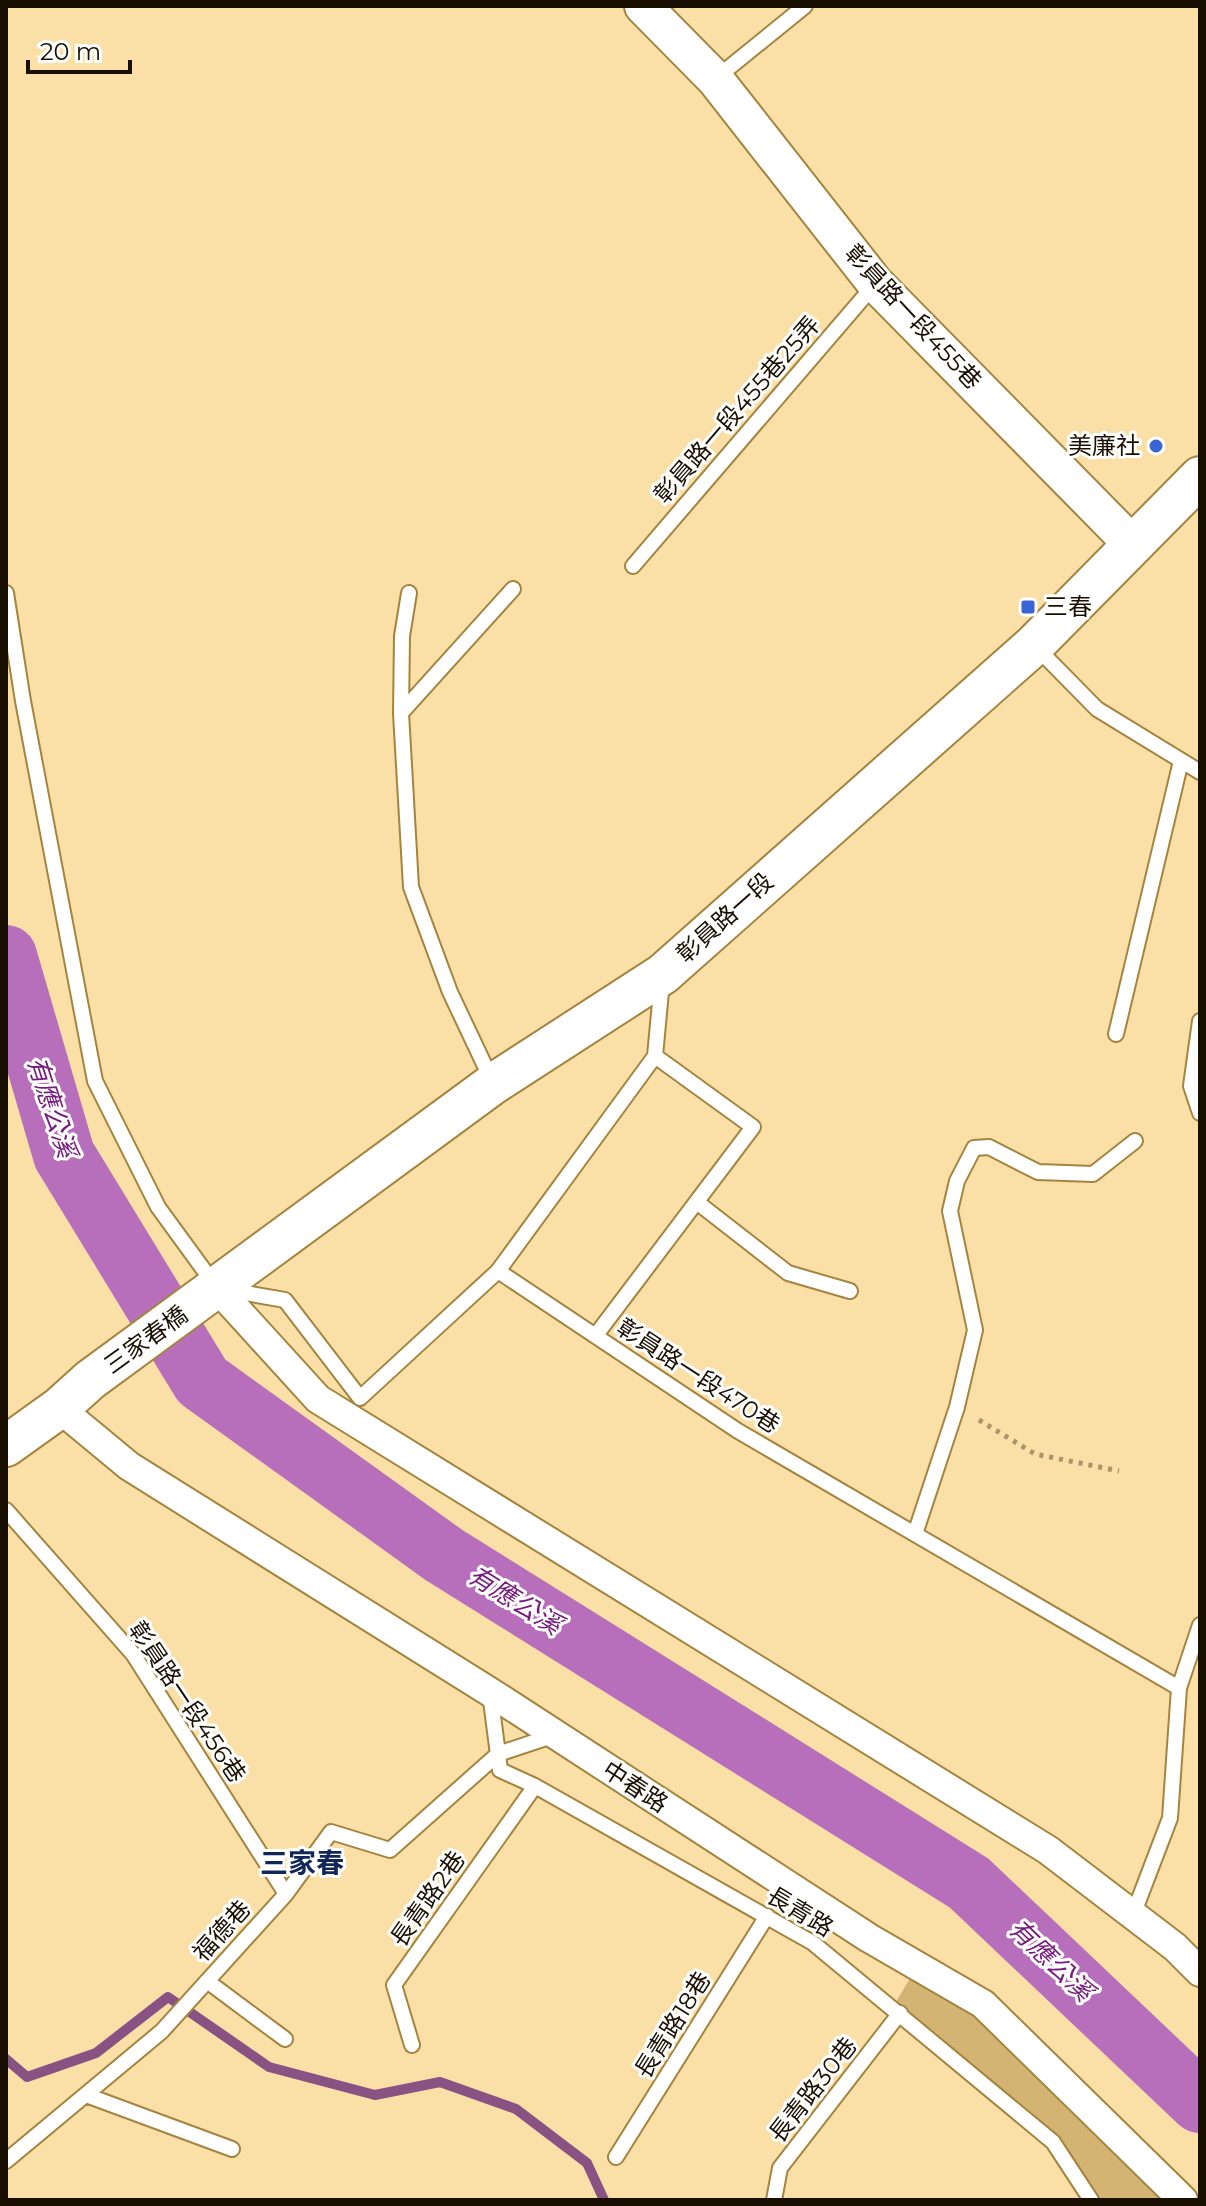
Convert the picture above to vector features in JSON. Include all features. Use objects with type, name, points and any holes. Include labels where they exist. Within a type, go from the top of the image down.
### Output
[{"type":"main road","name":"彰員路一段","points":[[209,1294],[493,1084],[663,974],[1034,645],[1200,477]]},
{"type":"main road","name":"三家春橋","points":[[59,1408],[90,1380],[209,1294]]},
{"type":"main road","points":[[6,1446],[59,1408]]},
{"type":"street","name":"彰員路一段455巷","points":[[643,6],[715,79],[875,283],[1133,545]]},
{"type":"street","points":[[209,1294],[318,1399],[1048,1850],[1175,1947],[1200,1972]]},
{"type":"street","name":"中春路","points":[[59,1408],[129,1466],[490,1692],[869,1938],[983,2004],[1183,2200]]},
{"type":"lane","points":[[715,79],[805,6]]},
{"type":"lane","name":"彰員路一段455巷25弄","points":[[633,566],[875,283]]},
{"type":"lane","points":[[401,713],[513,589]]},
{"type":"lane","points":[[6,593],[23,701],[95,1081],[158,1207],[209,1294],[285,1300],[360,1398],[498,1271],[655,1056],[663,974]]},
{"type":"lane","points":[[409,593],[402,636],[401,713],[411,887],[450,992],[493,1084]]},
{"type":"lane","points":[[1034,645],[1097,709],[1200,772]]},
{"type":"lane","points":[[1116,1034],[1181,761]]},
{"type":"lane","points":[[1200,1021],[1191,1086],[1200,1113]]},
{"type":"lane","points":[[596,1335],[753,1127],[655,1056]]},
{"type":"lane","points":[[915,1534],[957,1407],[975,1330],[950,1211],[957,1181],[974,1148],[989,1147],[1038,1172],[1093,1174],[1135,1141]]},
{"type":"lane","points":[[698,1203],[788,1273],[850,1291]]},
{"type":"lane","name":"彰員路一段470巷","points":[[498,1271],[738,1431],[1179,1688]]},
{"type":"lane","name":"彰員路一段456巷","points":[[6,1510],[133,1654],[286,1894]]},
{"type":"lane","points":[[1133,1915],[1170,1818],[1179,1688],[1200,1628]]},
{"type":"lane","points":[[490,1692],[498,1754]]},
{"type":"lane","name":"福德巷","points":[[6,2161],[162,2031],[286,1894],[331,1832],[390,1850],[498,1754],[555,1735]]},
{"type":"lane","name":"長青路","points":[[498,1754],[500,1770],[535,1786],[813,1943],[1053,2142],[1091,2200]]},
{"type":"lane","name":"長青路2巷","points":[[412,2045],[394,1985],[535,1786]]},
{"type":"lane","name":"長青路18巷","points":[[616,2157],[767,1916]]},
{"type":"lane","points":[[207,1981],[285,2039]]},
{"type":"lane","name":"長青路30巷","points":[[774,2200],[780,2168],[900,2013]]},
{"type":"lane","points":[[86,2095],[232,2149]]},
{"type":"path","points":[[957,1407],[1035,1454],[1119,1471]]},
{"type":"shaded area","points":[[912,1975],[973,2016],[1161,2200],[1092,2200],[1055,2144],[893,2007]]},
{"type":"waterway","name":"有應公溪","points":[[6,956],[64,1155],[202,1381],[444,1555],[969,1883],[1200,2102]]},
{"type":"waterway","points":[[6,2059],[27,2077],[96,2053],[168,1997],[269,2067],[375,2095],[440,2082],[516,2109],[587,2163],[604,2200]]},
{"type":"place","name":"美廉社","points":[[1156,446]]},
{"type":"place","name":"三春","points":[[1028,607]]},
{"type":"district","name":"三家春","points":[[302,1863]]}]
